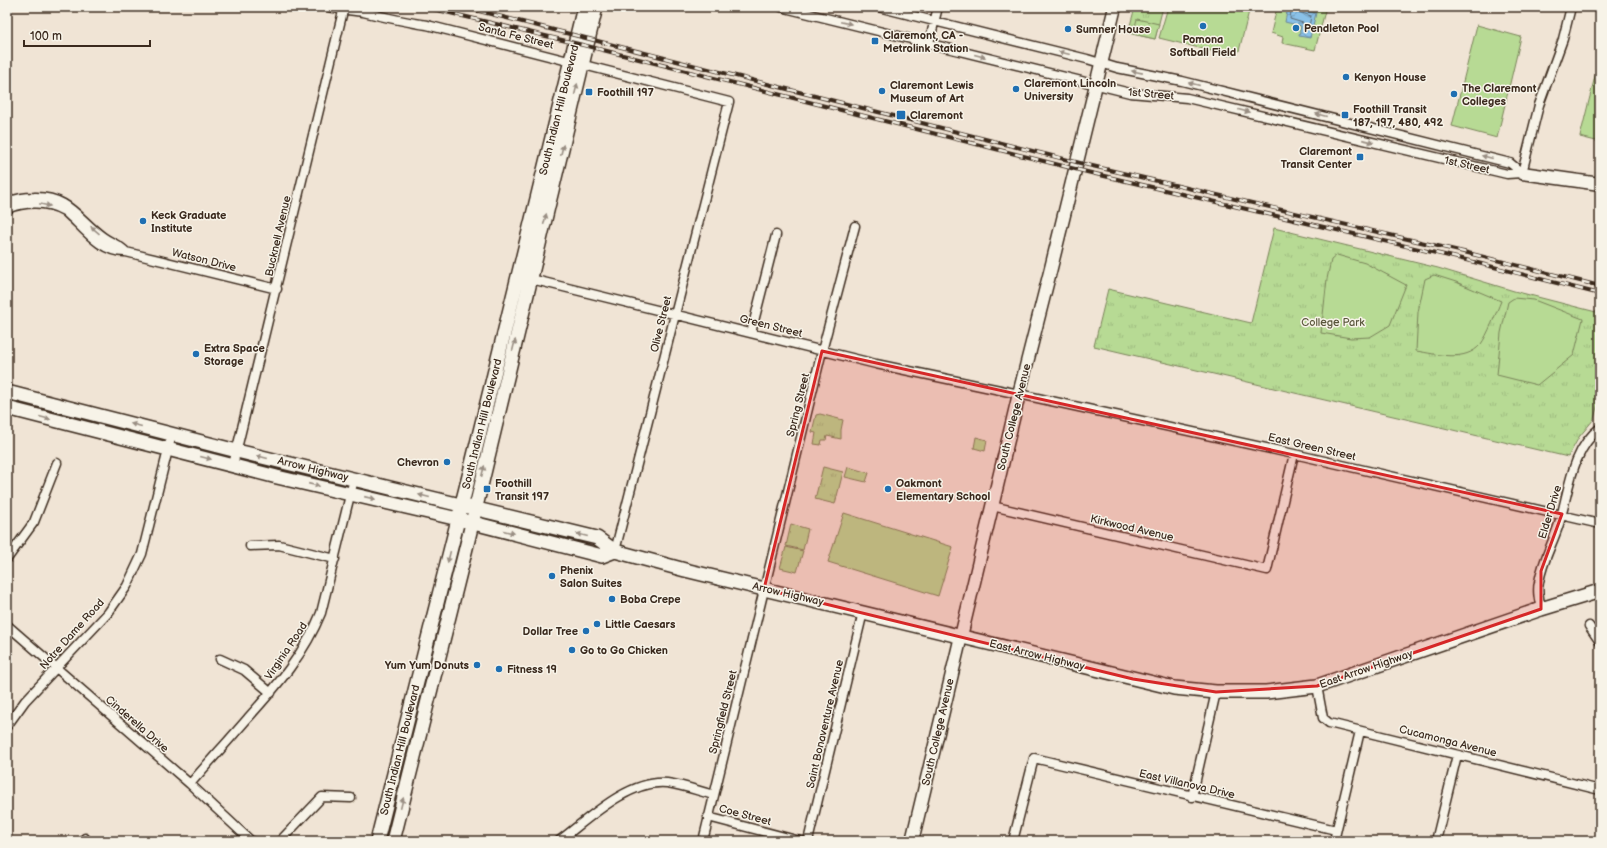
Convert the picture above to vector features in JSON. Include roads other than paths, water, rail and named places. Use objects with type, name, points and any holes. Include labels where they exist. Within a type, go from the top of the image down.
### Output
[{"type":"main road","name":"South Indian Hill Boulevard","points":[[393,841],[471,523],[468,507],[576,62],[584,7]]},
{"type":"main road","name":"South Indian Hill Boulevard","points":[[576,62],[596,7]]},
{"type":"main road","name":"Arrow Highway","points":[[7,392],[237,451],[597,538],[615,551],[961,636]]},
{"type":"main road","name":"Arrow Highway","points":[[7,408],[277,477],[458,519],[602,556],[615,551]]},
{"type":"main road","name":"South Indian Hill Boulevard","points":[[377,841],[458,519],[468,507]]},
{"type":"main road","name":"East Arrow Highway","points":[[961,636],[1174,688],[1216,692],[1266,692],[1317,686],[1541,609],[1600,591]]},
{"type":"street","name":"Santa Fe Street","points":[[329,7],[343,11],[362,12],[401,22],[427,25],[729,102]]},
{"type":"street","name":"1st Street","points":[[781,7],[1130,93],[1187,98],[1508,174],[1522,173],[1600,184]]},
{"type":"street","name":"1st Street","points":[[878,7],[1117,68],[1182,81],[1510,163],[1522,173]]},
{"type":"street","points":[[929,43],[938,7]]},
{"type":"street","name":"South College Avenue","points":[[912,841],[1019,394],[1115,7]]},
{"type":"street","points":[[1522,173],[1539,105],[1562,39],[1571,7]]},
{"type":"street","name":"Bucknell Avenue","points":[[233,465],[277,289],[343,11]]},
{"type":"street","name":"Olive Street","points":[[615,551],[729,102]]},
{"type":"street","name":"Watson Drive","points":[[7,202],[28,197],[48,196],[67,205],[104,238],[121,246],[126,252]]},
{"type":"street","name":"Watson Drive","points":[[7,209],[28,204],[44,204],[64,211],[100,244],[118,252],[126,252],[277,289]]},
{"type":"street","name":"Spring Street","points":[[764,588],[822,351],[856,226]]},
{"type":"street","points":[[751,333],[776,235]]},
{"type":"street","name":"Green Street","points":[[524,277],[876,364],[1019,394]]},
{"type":"street","name":"East Green Street","points":[[1019,394],[1294,454],[1562,514],[1600,524]]},
{"type":"street","name":"Elder Drive","points":[[1541,609],[1538,584],[1562,514],[1575,463],[1582,449],[1594,433],[1600,428]]},
{"type":"street","name":"Notre Dame Road","points":[[7,726],[25,701],[108,613],[127,586],[142,554],[172,434]]},
{"type":"street","name":"Kirkwood Avenue","points":[[992,506],[1266,570],[1294,454]]},
{"type":"street","points":[[7,559],[34,522],[57,463]]},
{"type":"street","name":"Virginia Road","points":[[190,784],[271,693],[289,670],[315,629],[321,613],[354,479]]},
{"type":"street","points":[[250,546],[280,545],[335,559]]},
{"type":"street","name":"Springfield Street","points":[[703,841],[764,588]]},
{"type":"street","name":"Saint Bonaventure Avenue","points":[[808,841],[863,612]]},
{"type":"street","name":"Cinderella Drive","points":[[7,625],[190,784],[250,841]]},
{"type":"street","points":[[1589,626],[1600,642]]},
{"type":"street","points":[[220,660],[244,670],[271,693]]},
{"type":"street","name":"Cucamonga Avenue","points":[[1317,686],[1323,718],[1329,723],[1600,790]]},
{"type":"street","points":[[1192,797],[1216,692]]},
{"type":"street","points":[[1334,841],[1360,731]]},
{"type":"street","points":[[1436,841],[1457,755]]},
{"type":"street","name":"East Villanova Drive","points":[[1013,841],[1034,758],[1192,797],[1336,830]]},
{"type":"street","points":[[559,841],[620,796],[634,788],[649,784],[665,783],[714,795]]},
{"type":"street","points":[[280,841],[322,797],[351,798]]},
{"type":"street","name":"Coe Street","points":[[708,817],[800,841]]},
{"type":"water","points":[[1288,7],[1316,13],[1310,38],[1299,36],[1301,26],[1285,22]]},
{"type":"railway","points":[[425,7],[587,46],[1087,172],[1466,260],[1600,294]]},
{"type":"railway","points":[[463,7],[1088,165],[1468,253],[1600,286]]},
{"type":"place","name":"Pomona Softball Field","points":[[1203,26]]},
{"type":"place","name":"Pendleton Pool","points":[[1296,28]]},
{"type":"place","name":"Sumner House","points":[[1068,29]]},
{"type":"place","name":"Claremont, CA - Metrolink Station","points":[[875,41]]},
{"type":"place","name":"Kenyon House","points":[[1346,77]]},
{"type":"place","name":"Claremont Lincoln University","points":[[1016,89]]},
{"type":"place","name":"Claremont Lewis Museum of Art","points":[[882,91]]},
{"type":"place","name":"Foothill 197","points":[[589,92]]},
{"type":"place","name":"The Claremont Colleges","points":[[1454,94]]},
{"type":"place","name":"Claremont","points":[[901,115]]},
{"type":"place","name":"Foothill Transit 187, 197, 480, 492","points":[[1345,115]]},
{"type":"place","name":"Claremont Transit Center","points":[[1360,157]]},
{"type":"place","name":"Keck Graduate Institute","points":[[143,221]]},
{"type":"place","name":"Extra Space Storage","points":[[196,354]]},
{"type":"place","name":"Chevron","points":[[447,462]]},
{"type":"place","name":"Foothill Transit 197","points":[[487,489]]},
{"type":"place","name":"Oakmont Elementary School","points":[[888,489]]},
{"type":"place","name":"Phenix Salon Suites","points":[[552,576]]},
{"type":"place","name":"Boba Crepe","points":[[612,599]]},
{"type":"place","name":"Little Caesars","points":[[597,624]]},
{"type":"place","name":"Dollar Tree","points":[[586,631]]},
{"type":"place","name":"Go to Go Chicken","points":[[572,650]]},
{"type":"place","name":"Yum Yum Donuts","points":[[477,665]]},
{"type":"place","name":"Fitness 19","points":[[499,669]]},
{"type":"park label","name":"College Park","points":[[1333,322]]}]
